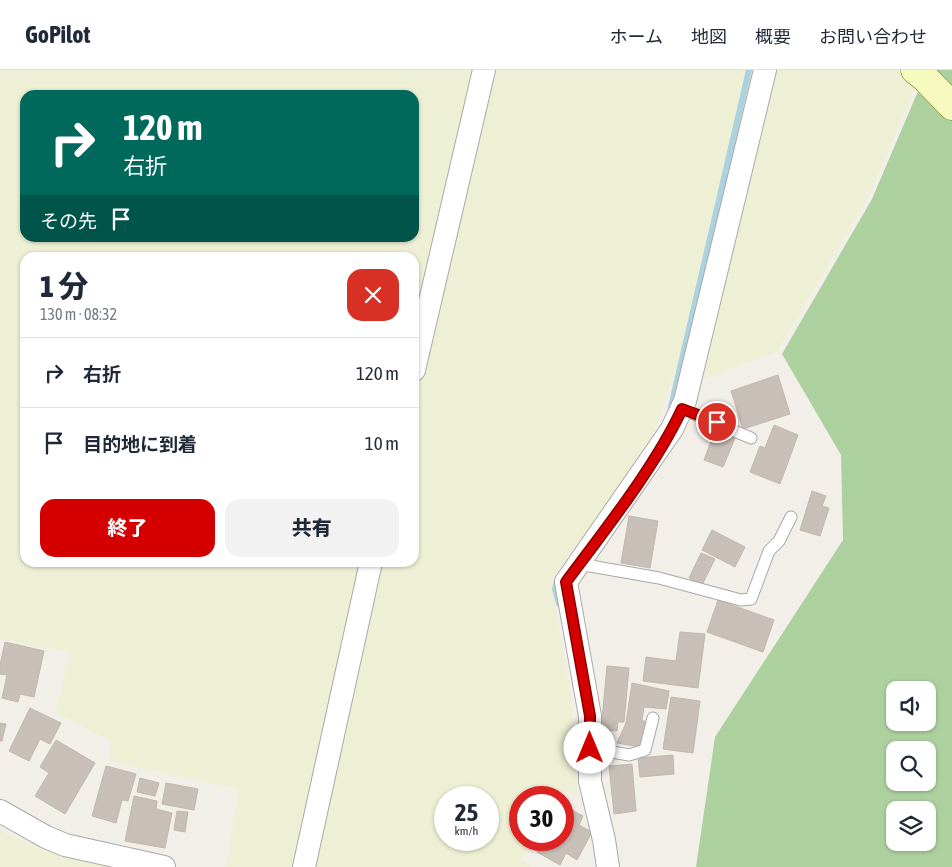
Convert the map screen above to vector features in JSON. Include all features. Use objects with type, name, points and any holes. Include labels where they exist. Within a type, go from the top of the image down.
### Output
[{"type":"street","points":[[419,349],[484,70]]},
{"type":"street","points":[[608,867],[604,840],[590,782],[590,716],[566,582],[672,429],[682,409],[688,392],[765,70]]},
{"type":"street","points":[[914,70],[924,76],[952,106]]},
{"type":"street","points":[[304,867],[369,567]]},
{"type":"street","points":[[0,811],[46,837],[65,845],[164,867]]},
{"type":"lane","points":[[682,409],[751,438]]},
{"type":"lane","points":[[579,564],[659,578],[741,600],[751,599],[769,550],[779,541],[791,517]]},
{"type":"lane","points":[[590,748],[629,755],[646,750],[653,718]]},
{"type":"green space","points":[[0,70],[923,70],[868,198],[777,352],[703,379],[672,378],[652,441],[551,580],[572,705],[578,796],[574,795],[574,786],[509,786],[509,851],[526,851],[521,860],[532,867],[226,867],[239,789],[109,761],[111,741],[56,713],[70,652],[0,639]]},
{"type":"green space","points":[[927,70],[952,70],[952,867],[696,867],[715,737],[843,540],[841,455],[782,354],[872,199]]},
{"type":"green space","points":[[0,831],[69,858],[112,867],[0,867]]},
{"type":"building","points":[[778,375],[790,414],[743,429],[731,391]]},
{"type":"building","points":[[774,425],[798,435],[780,484],[750,472],[760,446],[765,448]]},
{"type":"building","points":[[715,430],[735,438],[723,467],[704,460]]},
{"type":"building","points":[[812,491],[826,496],[822,506],[829,508],[820,536],[800,530]]},
{"type":"building","points":[[629,516],[658,521],[650,568],[621,563]]},
{"type":"building","points":[[712,530],[745,547],[735,567],[702,550]]},
{"type":"building","points":[[701,553],[715,559],[702,585],[689,578]]},
{"type":"building","points":[[718,600],[774,620],[763,652],[707,632]]},
{"type":"building","points":[[680,632],[705,634],[698,688],[643,681],[646,657],[676,661]]},
{"type":"building","points":[[5,642],[44,651],[34,697],[20,694],[18,702],[2,698],[7,675],[0,674],[0,665]]},
{"type":"building","points":[[607,666],[629,668],[624,722],[618,722],[617,731],[601,730]]},
{"type":"building","points":[[632,683],[669,691],[666,709],[644,707],[642,720],[646,722],[640,747],[617,743],[626,723]]},
{"type":"building","points":[[671,697],[700,701],[693,753],[663,749]]},
{"type":"building","points":[[30,708],[61,723],[50,744],[40,739],[29,761],[9,751]]},
{"type":"building","points":[[0,723],[6,724],[2,741],[0,741]]},
{"type":"building","points":[[56,740],[95,763],[65,814],[35,796],[49,773],[40,767]]},
{"type":"building","points":[[673,755],[674,774],[640,777],[638,758]]},
{"type":"building","points":[[632,764],[636,811],[614,814],[609,766]]},
{"type":"building","points":[[106,766],[136,774],[128,801],[122,800],[116,823],[92,816]]},
{"type":"building","points":[[140,778],[159,783],[155,796],[137,792]]},
{"type":"building","points":[[166,783],[198,789],[194,810],[162,804]]},
{"type":"building","points":[[134,796],[157,801],[156,809],[172,813],[165,848],[125,841]]},
{"type":"building","points":[[177,811],[188,812],[185,832],[174,830]]},
{"type":"building","points":[[574,811],[583,816],[579,825],[592,832],[577,860],[566,853],[560,865],[537,852],[574,851]]},
{"type":"waterway","points":[[671,407],[749,70]]},
{"type":"waterway","points":[[557,580],[555,589],[559,604]]},
{"type":"route","points":[[590,748],[590,716],[566,582],[642,475],[672,429],[682,409],[717,422]]}]
